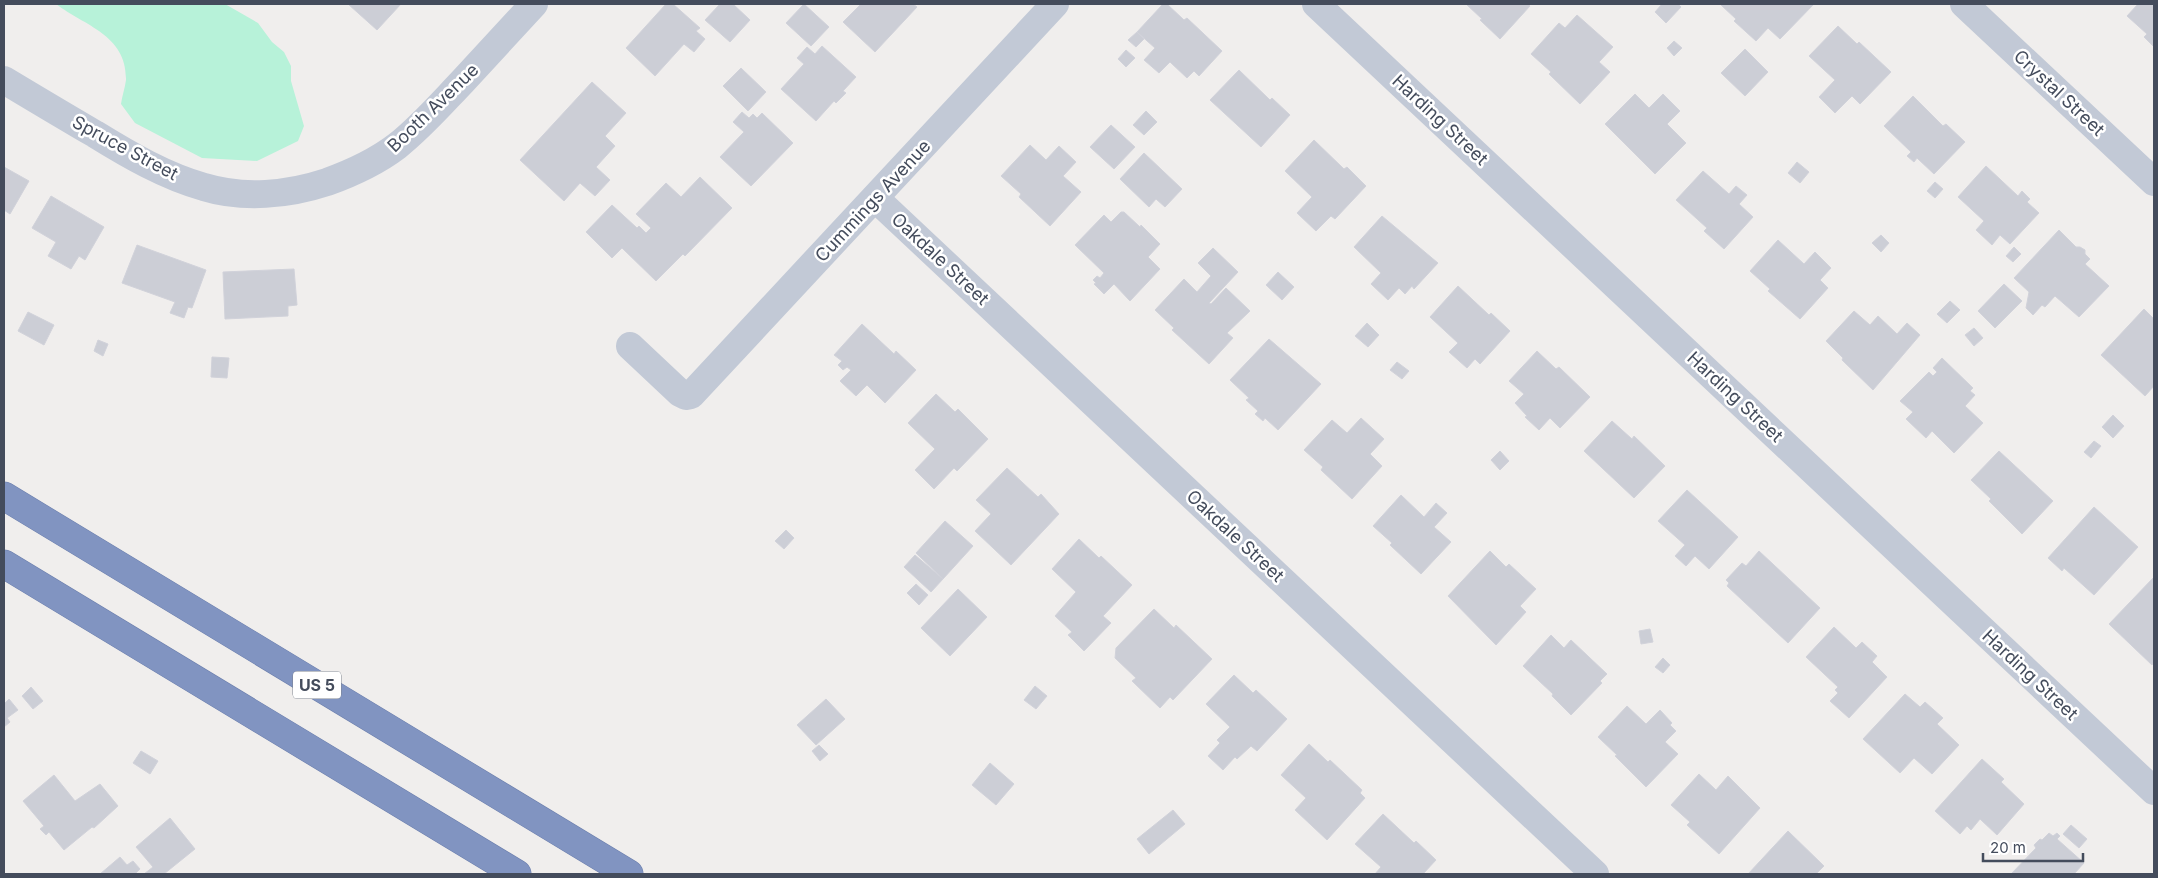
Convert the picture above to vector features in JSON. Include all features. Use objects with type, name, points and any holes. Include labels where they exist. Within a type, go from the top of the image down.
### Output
[{"type":"highway","name":"US 5","points":[[4,496],[629,874]]},
{"type":"highway","points":[[4,564],[517,874]]},
{"type":"street","name":"Booth Avenue","points":[[313,186],[360,169],[397,146],[437,108],[534,4]]},
{"type":"street","name":"Cummings Avenue","points":[[630,346],[680,393],[689,396],[699,389],[1055,4]]},
{"type":"street","name":"Harding Street","points":[[1316,4],[2154,791]]},
{"type":"street","name":"Crystal Street","points":[[1964,4],[2154,182]]},
{"type":"street","name":"Spruce Street","points":[[4,80],[145,163],[204,188],[226,192],[258,194],[283,192],[313,186]]},
{"type":"street","name":"Oakdale Street","points":[[875,198],[1595,874]]},
{"type":"green space","points":[[56,4],[225,4],[258,23],[272,42],[284,52],[291,66],[291,81],[304,126],[298,141],[257,161],[202,158],[135,123],[121,104],[126,80],[120,52],[102,33]]},
{"type":"building","points":[[348,4],[401,4],[377,30]]},
{"type":"building","points":[[666,4],[673,4],[700,28],[696,31],[705,39],[694,52],[684,44],[655,76],[626,48]]},
{"type":"building","points":[[720,4],[733,4],[750,20],[730,42],[705,20]]},
{"type":"building","points":[[804,4],[829,27],[811,46],[786,23]]},
{"type":"building","points":[[861,4],[913,4],[917,7],[875,52],[843,22]]},
{"type":"building","points":[[1163,4],[1167,4],[1184,20],[1187,18],[1222,51],[1199,76],[1194,71],[1187,78],[1170,62],[1159,73],[1144,60],[1155,48],[1137,32]]},
{"type":"building","points":[[1466,4],[1528,4],[1530,6],[1500,39]]},
{"type":"building","points":[[1662,4],[1678,4],[1681,7],[1666,23],[1655,12]]},
{"type":"building","points":[[1722,4],[1814,4],[1780,39],[1768,28],[1756,41],[1734,21],[1736,19]]},
{"type":"building","points":[[2138,4],[2154,4],[2154,47],[2144,37],[2147,34],[2127,16]]},
{"type":"building","points":[[1577,15],[1613,47],[1599,62],[1610,72],[1580,104],[1549,74],[1551,72],[1531,54],[1559,23],[1565,28]]},
{"type":"building","points":[[1838,26],[1857,44],[1859,42],[1891,72],[1860,104],[1852,96],[1835,113],[1819,97],[1835,80],[1809,56]]},
{"type":"building","points":[[1137,32],[1144,39],[1136,47],[1128,40]]},
{"type":"building","points":[[1674,41],[1682,48],[1674,56],[1667,48]]},
{"type":"building","points":[[822,46],[856,77],[843,91],[846,93],[836,103],[834,101],[816,121],[781,89],[804,64],[797,58],[807,47],[815,54]]},
{"type":"building","points":[[1745,49],[1768,72],[1745,96],[1721,73]]},
{"type":"building","points":[[1126,50],[1135,58],[1126,67],[1118,59]]},
{"type":"building","points":[[741,68],[766,92],[748,111],[723,86]]},
{"type":"building","points":[[1239,70],[1270,100],[1272,98],[1290,115],[1261,147],[1210,100]]},
{"type":"building","points":[[592,82],[626,113],[605,136],[615,146],[596,167],[610,180],[595,196],[580,183],[564,201],[520,160]]},
{"type":"building","points":[[1635,94],[1649,108],[1663,94],[1680,111],[1667,124],[1686,143],[1655,174],[1605,124]]},
{"type":"building","points":[[1913,96],[1943,126],[1946,124],[1965,142],[1934,174],[1917,158],[1914,162],[1907,156],[1911,152],[1884,126]]},
{"type":"building","points":[[1146,111],[1157,122],[1144,135],[1133,125]]},
{"type":"building","points":[[742,112],[749,118],[753,114],[757,118],[762,113],[793,143],[751,186],[720,157],[744,132],[733,122]]},
{"type":"building","points":[[1111,125],[1135,147],[1114,169],[1090,147]]},
{"type":"building","points":[[1314,140],[1344,169],[1347,167],[1366,186],[1335,219],[1331,216],[1316,231],[1297,213],[1312,197],[1285,171]]},
{"type":"building","points":[[1030,145],[1046,160],[1059,146],[1076,162],[1063,176],[1081,192],[1050,226],[1019,197],[1021,194],[1001,176]]},
{"type":"building","points":[[1144,153],[1182,189],[1165,207],[1156,199],[1149,207],[1120,179]]},
{"type":"building","points":[[1797,162],[1809,172],[1800,183],[1788,173]]},
{"type":"building","points":[[1986,166],[2018,196],[2022,191],[2030,199],[2027,202],[2039,213],[2010,244],[2000,235],[1992,245],[1976,230],[1984,221],[1958,197]]},
{"type":"building","points":[[4,167],[29,181],[10,214],[4,210]]},
{"type":"building","points":[[1703,171],[1729,194],[1736,186],[1747,195],[1739,204],[1753,217],[1724,249],[1704,231],[1707,228],[1676,200]]},
{"type":"building","points":[[700,177],[732,208],[685,256],[683,254],[656,281],[622,248],[612,258],[586,232],[612,205],[637,228],[639,226],[646,233],[651,228],[636,214],[666,183],[681,197]]},
{"type":"building","points":[[1935,182],[1943,189],[1935,198],[1927,191]]},
{"type":"building","points":[[51,196],[104,227],[85,260],[79,256],[71,269],[48,256],[56,242],[32,228]]},
{"type":"building","points":[[1121,212],[1124,212],[1140,227],[1141,225],[1160,244],[1148,257],[1160,269],[1130,301],[1114,284],[1104,294],[1094,284],[1096,283],[1093,280],[1097,276],[1100,278],[1104,273],[1075,245],[1104,215],[1111,222]]},
{"type":"building","points":[[1382,216],[1438,263],[1414,289],[1412,286],[1405,294],[1399,288],[1388,300],[1371,284],[1381,273],[1354,247]]},
{"type":"building","points":[[2059,230],[2076,247],[2085,250],[2085,254],[2090,259],[2085,264],[2109,286],[2079,317],[2055,296],[2045,307],[2042,305],[2033,315],[2026,308],[2029,292],[2014,278]]},
{"type":"building","points":[[1881,235],[1889,243],[1881,252],[1872,243]]},
{"type":"building","points":[[1778,240],[1804,264],[1815,252],[1831,268],[1820,280],[1828,288],[1800,319],[1768,291],[1770,289],[1750,271]]},
{"type":"building","points":[[137,245],[206,270],[192,308],[188,307],[184,318],[170,313],[175,302],[122,283]]},
{"type":"building","points":[[2014,247],[2021,254],[2013,262],[2006,256]]},
{"type":"building","points":[[1213,248],[1238,272],[1209,303],[1211,304],[1226,288],[1250,311],[1227,333],[1233,338],[1209,364],[1172,330],[1174,328],[1155,310],[1184,279],[1197,292],[1211,276],[1198,263]]},
{"type":"building","points":[[294,269],[297,305],[288,306],[288,316],[225,319],[223,272]]},
{"type":"building","points":[[1278,272],[1294,287],[1282,300],[1266,285]]},
{"type":"building","points":[[2004,284],[2022,301],[1995,328],[1978,311]]},
{"type":"building","points":[[1458,286],[1489,315],[1491,313],[1510,331],[1480,364],[1475,359],[1467,368],[1449,352],[1458,343],[1430,317]]},
{"type":"building","points":[[1950,301],[1960,310],[1947,323],[1937,314]]},
{"type":"building","points":[[2144,309],[2154,319],[2154,386],[2145,396],[2101,355]]},
{"type":"building","points":[[1854,311],[1870,325],[1878,316],[1897,334],[1907,323],[1920,335],[1873,390],[1842,360],[1843,358],[1826,341]]},
{"type":"building","points":[[28,312],[54,325],[44,345],[18,331]]},
{"type":"building","points":[[1367,323],[1379,335],[1368,347],[1355,336]]},
{"type":"building","points":[[862,324],[894,354],[896,351],[916,370],[885,403],[867,385],[856,396],[840,381],[851,370],[847,367],[843,370],[838,365],[842,361],[834,355]]},
{"type":"building","points":[[1974,328],[1983,338],[1974,346],[1965,335]]},
{"type":"building","points":[[1269,339],[1321,384],[1278,430],[1265,418],[1263,421],[1255,414],[1258,411],[1246,400],[1249,398],[1230,380]]},
{"type":"building","points":[[98,340],[108,344],[103,356],[94,351]]},
{"type":"building","points":[[1537,351],[1556,369],[1559,367],[1590,397],[1560,428],[1550,418],[1539,430],[1525,417],[1527,416],[1515,403],[1524,394],[1509,381]]},
{"type":"building","points":[[212,357],[229,358],[227,378],[211,377]]},
{"type":"building","points":[[1942,358],[1973,388],[1970,391],[1975,395],[1965,406],[1983,423],[1954,453],[1932,431],[1926,438],[1906,419],[1913,412],[1900,401],[1929,372],[1933,376],[1937,372],[1933,368]]},
{"type":"building","points":[[1397,362],[1409,371],[1402,379],[1390,370]]},
{"type":"building","points":[[936,394],[955,412],[958,409],[988,439],[957,471],[954,468],[934,489],[915,470],[935,449],[908,423]]},
{"type":"building","points":[[2113,415],[2124,426],[2113,438],[2102,427]]},
{"type":"building","points":[[1361,418],[1384,439],[1370,454],[1382,466],[1352,499],[1321,470],[1323,467],[1304,450],[1332,420],[1347,433]]},
{"type":"building","points":[[1612,421],[1632,439],[1634,436],[1665,466],[1634,498],[1584,451]]},
{"type":"building","points":[[2094,441],[2101,446],[2091,458],[2084,452]]},
{"type":"building","points":[[1500,451],[1509,461],[1500,470],[1491,460]]},
{"type":"building","points":[[1999,451],[2053,501],[2022,534],[1971,480]]},
{"type":"building","points":[[1007,468],[1038,497],[1041,494],[1059,514],[1011,565],[975,531],[991,514],[976,500]]},
{"type":"building","points":[[1687,490],[1738,537],[1709,569],[1695,556],[1686,566],[1675,556],[1685,545],[1658,521]]},
{"type":"building","points":[[1401,495],[1424,517],[1436,503],[1447,513],[1434,527],[1451,542],[1421,574],[1373,526]]},
{"type":"building","points":[[2094,507],[2138,547],[2094,595],[2064,568],[2062,571],[2048,558]]},
{"type":"building","points":[[945,521],[973,546],[943,579],[916,553]]},
{"type":"building","points":[[786,530],[794,538],[784,549],[775,541]]},
{"type":"building","points":[[1079,539],[1099,558],[1101,556],[1132,585],[1103,616],[1111,623],[1084,651],[1068,635],[1072,632],[1055,616],[1076,592],[1052,569]]},
{"type":"building","points":[[1490,551],[1506,567],[1509,564],[1536,589],[1520,606],[1526,612],[1496,645],[1448,596]]},
{"type":"building","points":[[1759,551],[1820,608],[1788,643],[1727,586],[1729,583],[1726,580],[1742,563],[1746,566]]},
{"type":"building","points":[[915,555],[943,579],[931,592],[904,567]]},
{"type":"building","points":[[2154,577],[2154,662],[2152,665],[2109,624]]},
{"type":"building","points":[[916,584],[928,595],[919,605],[907,593]]},
{"type":"building","points":[[958,589],[987,617],[950,656],[921,628]]},
{"type":"building","points":[[1154,609],[1174,628],[1176,625],[1212,659],[1173,700],[1170,697],[1160,708],[1132,681],[1136,678],[1115,658],[1116,648]]},
{"type":"building","points":[[1834,627],[1856,648],[1862,642],[1877,656],[1872,662],[1887,677],[1849,718],[1830,701],[1838,693],[1835,690],[1838,687],[1806,657]]},
{"type":"building","points":[[1650,629],[1653,642],[1641,644],[1639,631]]},
{"type":"building","points":[[1551,635],[1564,648],[1571,640],[1607,674],[1600,681],[1602,683],[1571,715],[1552,696],[1553,694],[1523,666]]},
{"type":"building","points":[[1663,658],[1670,665],[1663,673],[1655,667]]},
{"type":"building","points":[[1234,675],[1253,693],[1256,690],[1287,719],[1257,751],[1251,746],[1237,759],[1235,757],[1223,770],[1208,756],[1220,743],[1217,740],[1230,727],[1206,704]]},
{"type":"building","points":[[1035,686],[1047,696],[1036,709],[1024,700]]},
{"type":"building","points":[[31,687],[43,701],[33,709],[22,696]]},
{"type":"building","points":[[1905,694],[1920,707],[1925,702],[1943,718],[1937,724],[1959,745],[1932,774],[1914,758],[1900,773],[1863,739]]},
{"type":"building","points":[[9,699],[18,710],[7,718],[10,722],[4,727],[4,704]]},
{"type":"building","points":[[826,699],[845,719],[816,745],[797,725]]},
{"type":"building","points":[[1627,706],[1646,724],[1660,710],[1672,723],[1670,725],[1676,731],[1665,742],[1678,754],[1646,787],[1598,737]]},
{"type":"building","points":[[1309,744],[1328,762],[1330,760],[1362,790],[1360,793],[1365,798],[1327,840],[1295,810],[1306,798],[1281,775]]},
{"type":"building","points":[[819,745],[828,754],[820,761],[812,751]]},
{"type":"building","points":[[141,751],[158,761],[150,774],[133,763]]},
{"type":"building","points":[[1982,759],[2004,779],[2001,782],[2024,804],[1997,835],[1980,819],[1971,830],[1967,826],[1960,834],[1935,811]]},
{"type":"building","points":[[990,763],[1014,784],[996,805],[972,785]]},
{"type":"building","points":[[1699,774],[1716,790],[1728,776],[1760,808],[1719,854],[1687,825],[1690,822],[1671,805]]},
{"type":"building","points":[[54,775],[75,801],[100,784],[118,806],[94,828],[92,827],[64,850],[49,832],[46,835],[40,829],[44,826],[23,801]]},
{"type":"building","points":[[1173,810],[1185,824],[1149,854],[1137,839]]},
{"type":"building","points":[[1383,814],[1414,843],[1416,841],[1436,860],[1423,874],[1375,874],[1381,867],[1355,844]]},
{"type":"building","points":[[170,818],[195,849],[164,874],[144,874],[153,867],[136,847]]},
{"type":"building","points":[[2071,825],[2087,839],[2079,848],[2063,834]]},
{"type":"building","points":[[1788,831],[1824,866],[1816,874],[1748,874]]},
{"type":"building","points":[[2049,833],[2053,836],[2057,833],[2060,836],[2057,839],[2084,863],[2074,874],[2011,874],[2036,848],[2034,845]]},
{"type":"building","points":[[120,857],[127,865],[133,861],[140,869],[135,874],[100,874]]}]
